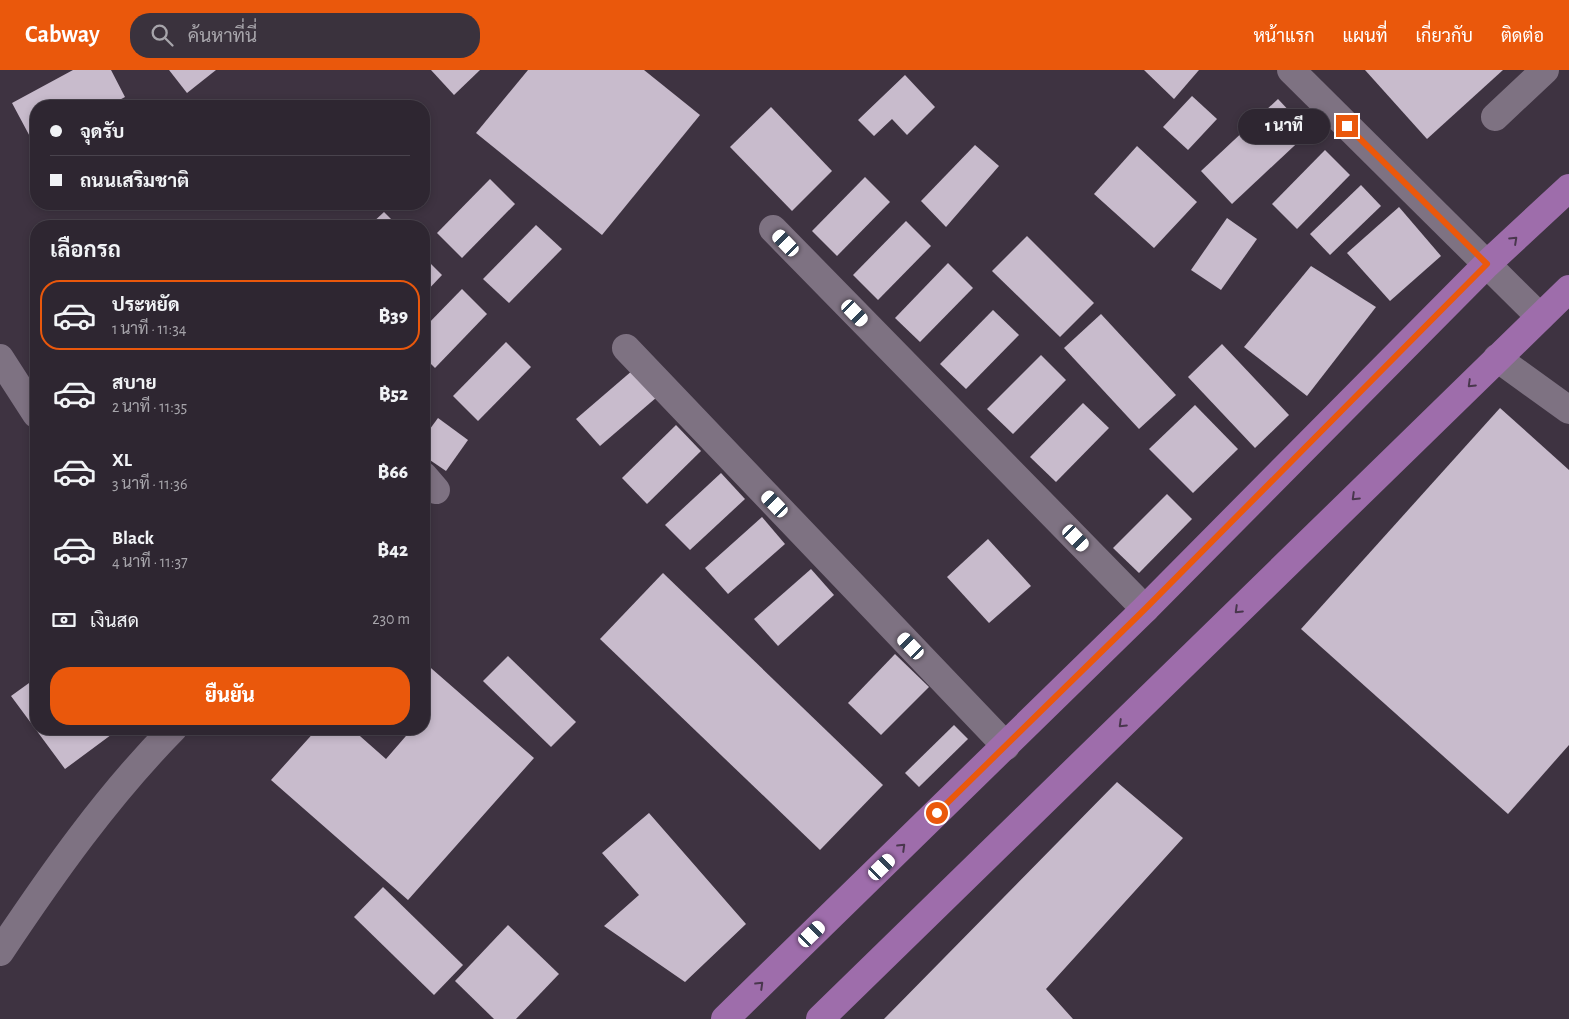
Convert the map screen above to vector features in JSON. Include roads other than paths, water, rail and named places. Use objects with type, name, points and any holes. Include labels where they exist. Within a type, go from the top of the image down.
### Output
[{"type":"main road","points":[[730,1018],[1145,609],[1487,264],[1569,188]]},
{"type":"main road","points":[[820,1019],[1569,289]]},
{"type":"street","points":[[1291,70],[1540,317]]},
{"type":"street","points":[[1495,117],[1545,70]]},
{"type":"street","points":[[773,229],[1145,609]]},
{"type":"street","points":[[626,348],[1006,746]]},
{"type":"street","points":[[0,358],[30,405]]},
{"type":"street","points":[[1497,358],[1569,410]]},
{"type":"street","points":[[0,952],[39,893],[95,818],[150,752],[167,735]]}]
